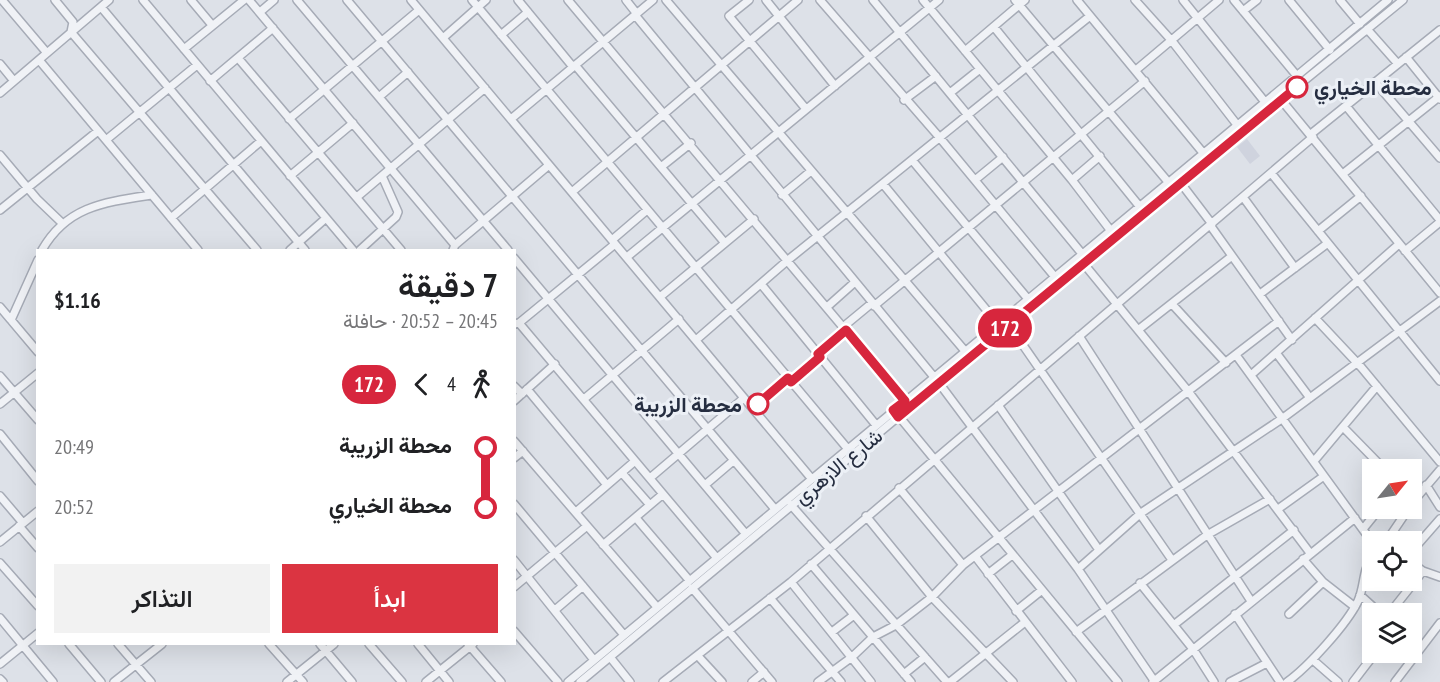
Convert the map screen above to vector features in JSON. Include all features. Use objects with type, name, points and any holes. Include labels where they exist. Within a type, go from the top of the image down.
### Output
[{"type":"street","points":[[2,0],[47,53]]},
{"type":"street","points":[[55,0],[73,22],[71,32]]},
{"type":"street","points":[[143,0],[352,249]]},
{"type":"street","points":[[191,0],[212,25]]},
{"type":"street","points":[[184,49],[244,0]]},
{"type":"street","points":[[249,0],[454,248],[549,165]]},
{"type":"street","points":[[260,12],[274,0]]},
{"type":"street","points":[[297,0],[507,249]]},
{"type":"street","points":[[347,0],[640,352],[774,508]]},
{"type":"street","points":[[411,0],[811,478]]},
{"type":"street","points":[[472,0],[847,448]]},
{"type":"street","points":[[443,38],[486,0]]},
{"type":"street","points":[[519,0],[725,243]]},
{"type":"street","points":[[568,0],[666,113],[905,401]]},
{"type":"street","points":[[626,0],[782,195],[972,425],[1107,609],[1154,682],[1355,518]]},
{"type":"street","points":[[511,119],[653,0]]},
{"type":"street","points":[[666,0],[965,351]]},
{"type":"street","points":[[749,0],[729,16],[806,109]]},
{"type":"street","points":[[766,0],[835,86]]},
{"type":"street","points":[[572,192],[798,0]]},
{"type":"street","points":[[820,0],[904,100],[940,138],[1055,277]]},
{"type":"street","points":[[873,0],[1083,255]]},
{"type":"street","points":[[923,0],[1072,180],[1111,231]]},
{"type":"street","points":[[627,257],[939,0]]},
{"type":"street","points":[[1077,0],[1204,154]]},
{"type":"street","points":[[1135,0],[1172,41],[1238,126]]},
{"type":"street","points":[[1183,0],[1265,102]]},
{"type":"street","points":[[1136,70],[1219,0]]},
{"type":"street","points":[[1234,0],[1298,76]]},
{"type":"street","points":[[1243,11],[1257,0]]},
{"type":"street","points":[[1289,0],[1330,50]]},
{"type":"street","points":[[1340,0],[1360,24]]},
{"type":"street","name":"شارع الازهري","points":[[580,682],[898,417],[965,351],[1265,102],[1278,97],[1298,76],[1388,0]]},
{"type":"street","name":"شارع الازهري","points":[[568,682],[893,410],[1009,326],[1278,97],[1403,0]]},
{"type":"street","points":[[0,93],[105,2],[169,88],[304,249]]},
{"type":"street","points":[[965,51],[1020,2],[1169,183]]},
{"type":"street","points":[[289,119],[419,10]]},
{"type":"street","points":[[501,35],[528,12]]},
{"type":"street","points":[[696,340],[788,260],[1090,16]]},
{"type":"street","points":[[994,27],[1140,207]]},
{"type":"street","points":[[210,81],[273,28]]},
{"type":"street","points":[[1367,29],[1398,64]]},
{"type":"street","points":[[71,32],[256,249]]},
{"type":"street","points":[[663,682],[791,582],[972,425],[1211,225],[1346,106],[1439,32]]},
{"type":"street","points":[[1344,173],[1440,98],[1406,57]]},
{"type":"street","points":[[238,58],[400,249]]},
{"type":"street","points":[[39,60],[197,249]]},
{"type":"street","points":[[0,64],[14,81]]},
{"type":"street","points":[[106,140],[197,65]]},
{"type":"street","points":[[950,93],[980,69]]},
{"type":"street","points":[[379,97],[408,72]]},
{"type":"street","points":[[904,100],[936,76]]},
{"type":"street","points":[[753,408],[819,356],[873,304],[1145,81]]},
{"type":"street","points":[[1375,82],[1440,158]]},
{"type":"street","points":[[357,197],[485,88]]},
{"type":"street","points":[[1278,97],[1344,173],[1440,293]]},
{"type":"street","points":[[1346,106],[1440,221],[1405,251]]},
{"type":"street","points":[[290,176],[353,123]]},
{"type":"street","points":[[0,210],[98,131]]},
{"type":"street","points":[[171,218],[261,141]]},
{"type":"street","points":[[661,167],[691,143]]},
{"type":"street","points":[[0,155],[28,189],[62,223]]},
{"type":"street","points":[[1072,180],[1100,156]]},
{"type":"street","points":[[975,180],[1003,157]]},
{"type":"street","points":[[912,160],[967,229],[1028,299]]},
{"type":"street","points":[[782,195],[811,171]]},
{"type":"street","points":[[1271,173],[1440,381]]},
{"type":"street","points":[[361,249],[384,229],[398,212],[382,176]]},
{"type":"street","points":[[1180,182],[1292,340]]},
{"type":"street","points":[[883,184],[998,324]]},
{"type":"street","points":[[43,249],[62,223],[80,211],[152,195]]},
{"type":"street","points":[[1318,231],[1361,196]]},
{"type":"street","points":[[1243,197],[1295,268]]},
{"type":"street","points":[[647,210],[578,275],[517,324],[555,364],[716,557]]},
{"type":"street","points":[[292,249],[326,219]]},
{"type":"street","points":[[660,297],[754,219]]},
{"type":"street","points":[[1260,294],[1328,243]]},
{"type":"street","points":[[1251,375],[1400,244]]},
{"type":"street","points":[[1138,330],[1232,256]]},
{"type":"street","points":[[516,260],[745,532]]},
{"type":"street","points":[[11,320],[36,264]]},
{"type":"street","points":[[1084,264],[1188,391],[1310,553]]},
{"type":"street","points":[[826,307],[855,282]]},
{"type":"street","points":[[760,284],[876,425]]},
{"type":"street","points":[[1078,569],[1141,513],[1283,418],[1440,301]]},
{"type":"street","points":[[1172,304],[1226,363]]},
{"type":"street","points":[[0,307],[36,350]]},
{"type":"street","points":[[1315,318],[1358,364],[1440,462]]},
{"type":"street","points":[[584,399],[679,319]]},
{"type":"street","points":[[819,682],[852,657],[873,637],[896,626],[932,597],[963,565],[1033,509],[1279,321]]},
{"type":"street","points":[[1009,326],[1102,456],[1172,560]]},
{"type":"street","points":[[1079,336],[1137,429],[1251,601]]},
{"type":"street","points":[[1277,354],[1310,398]]},
{"type":"street","points":[[1236,355],[1363,530],[1372,519]]},
{"type":"street","points":[[516,399],[555,364]]},
{"type":"street","points":[[0,404],[36,375]]},
{"type":"street","points":[[0,376],[36,418]]},
{"type":"street","points":[[1314,460],[1377,386]]},
{"type":"street","points":[[516,387],[525,392],[607,485]]},
{"type":"street","points":[[650,478],[744,398]]},
{"type":"street","points":[[998,405],[1056,492],[1099,550]]},
{"type":"street","points":[[893,410],[1118,682]]},
{"type":"street","points":[[1343,426],[1374,459]]},
{"type":"street","points":[[0,434],[36,479]]},
{"type":"street","points":[[516,443],[657,607]]},
{"type":"street","points":[[516,456],[523,451]]},
{"type":"street","points":[[576,512],[635,461]]},
{"type":"street","points":[[705,485],[733,461]]},
{"type":"street","points":[[1422,489],[1440,470]]},
{"type":"street","points":[[622,472],[650,505]]},
{"type":"street","points":[[1278,509],[1324,476]]},
{"type":"street","points":[[1426,485],[1440,507]]},
{"type":"street","points":[[899,488],[963,565]]},
{"type":"street","points":[[603,545],[663,494]]},
{"type":"street","points":[[0,496],[36,545]]},
{"type":"street","points":[[1076,632],[1207,536],[1270,499]]},
{"type":"street","points":[[791,505],[948,682],[1025,622]]},
{"type":"street","points":[[516,506],[624,635]]},
{"type":"street","points":[[0,543],[36,513]]},
{"type":"street","points":[[866,516],[932,597],[987,652],[1013,682]]},
{"type":"street","points":[[636,518],[689,580]]},
{"type":"street","points":[[1422,540],[1440,519]]},
{"type":"street","points":[[516,585],[587,526]]},
{"type":"street","points":[[1175,624],[1294,530]]},
{"type":"street","points":[[988,574],[1012,555]]},
{"type":"street","points":[[975,556],[1072,682]]},
{"type":"street","points":[[1303,559],[1323,582],[1354,607]]},
{"type":"street","points":[[0,562],[36,604]]},
{"type":"street","points":[[516,562],[594,660]]},
{"type":"street","points":[[811,564],[911,682]]},
{"type":"street","points":[[1398,603],[1423,571],[1440,577]]},
{"type":"street","points":[[791,582],[871,682]]},
{"type":"street","points":[[1289,614],[1323,582]]},
{"type":"street","points":[[1140,583],[1175,624],[1214,682]]},
{"type":"street","points":[[1287,682],[1313,660],[1354,607],[1362,585]]},
{"type":"street","points":[[555,610],[583,586]]},
{"type":"street","points":[[692,588],[772,682]]},
{"type":"street","points":[[1016,611],[1042,590]]},
{"type":"street","points":[[1360,595],[1369,603]]},
{"type":"street","points":[[770,598],[841,682]]},
{"type":"street","points":[[1235,614],[1280,682]]},
{"type":"street","points":[[832,632],[854,615]]},
{"type":"street","points":[[0,618],[53,682]]},
{"type":"street","points":[[1422,646],[1440,623]]},
{"type":"street","points":[[516,633],[558,682]]},
{"type":"street","points":[[0,664],[36,635]]},
{"type":"street","points":[[70,645],[101,682]]},
{"type":"street","points":[[119,645],[151,682]]},
{"type":"street","points":[[114,682],[161,645]]},
{"type":"street","points":[[270,645],[303,682]]},
{"type":"street","points":[[321,645],[352,682]]},
{"type":"street","points":[[287,682],[333,645]]},
{"type":"street","points":[[370,645],[402,682]]},
{"type":"street","points":[[419,645],[449,682]]},
{"type":"street","points":[[426,682],[469,645]]},
{"type":"street","points":[[471,645],[501,682]]},
{"type":"street","points":[[698,656],[722,682]]},
{"type":"street","points":[[610,657],[630,682]]},
{"type":"street","points":[[904,674],[925,657]]},
{"type":"street","points":[[1313,660],[1333,680]]},
{"type":"street","points":[[1230,682],[1267,663]]},
{"type":"street","points":[[1353,682],[1368,663]]},
{"type":"street","points":[[1395,682],[1409,663]]},
{"type":"street","points":[[752,682],[764,672]]},
{"type":"shaded area","points":[[1247,139],[1260,156],[1250,164],[1237,147]]},
{"type":"bus line","name":"172","points":[[758,404],[788,378],[791,382],[846,330],[905,401],[893,410],[898,417],[1297,87]]},
{"type":"place","name":"محطة الخياري","points":[[1297,87]]},
{"type":"place","name":"محطة الزريبة","points":[[758,404]]}]
